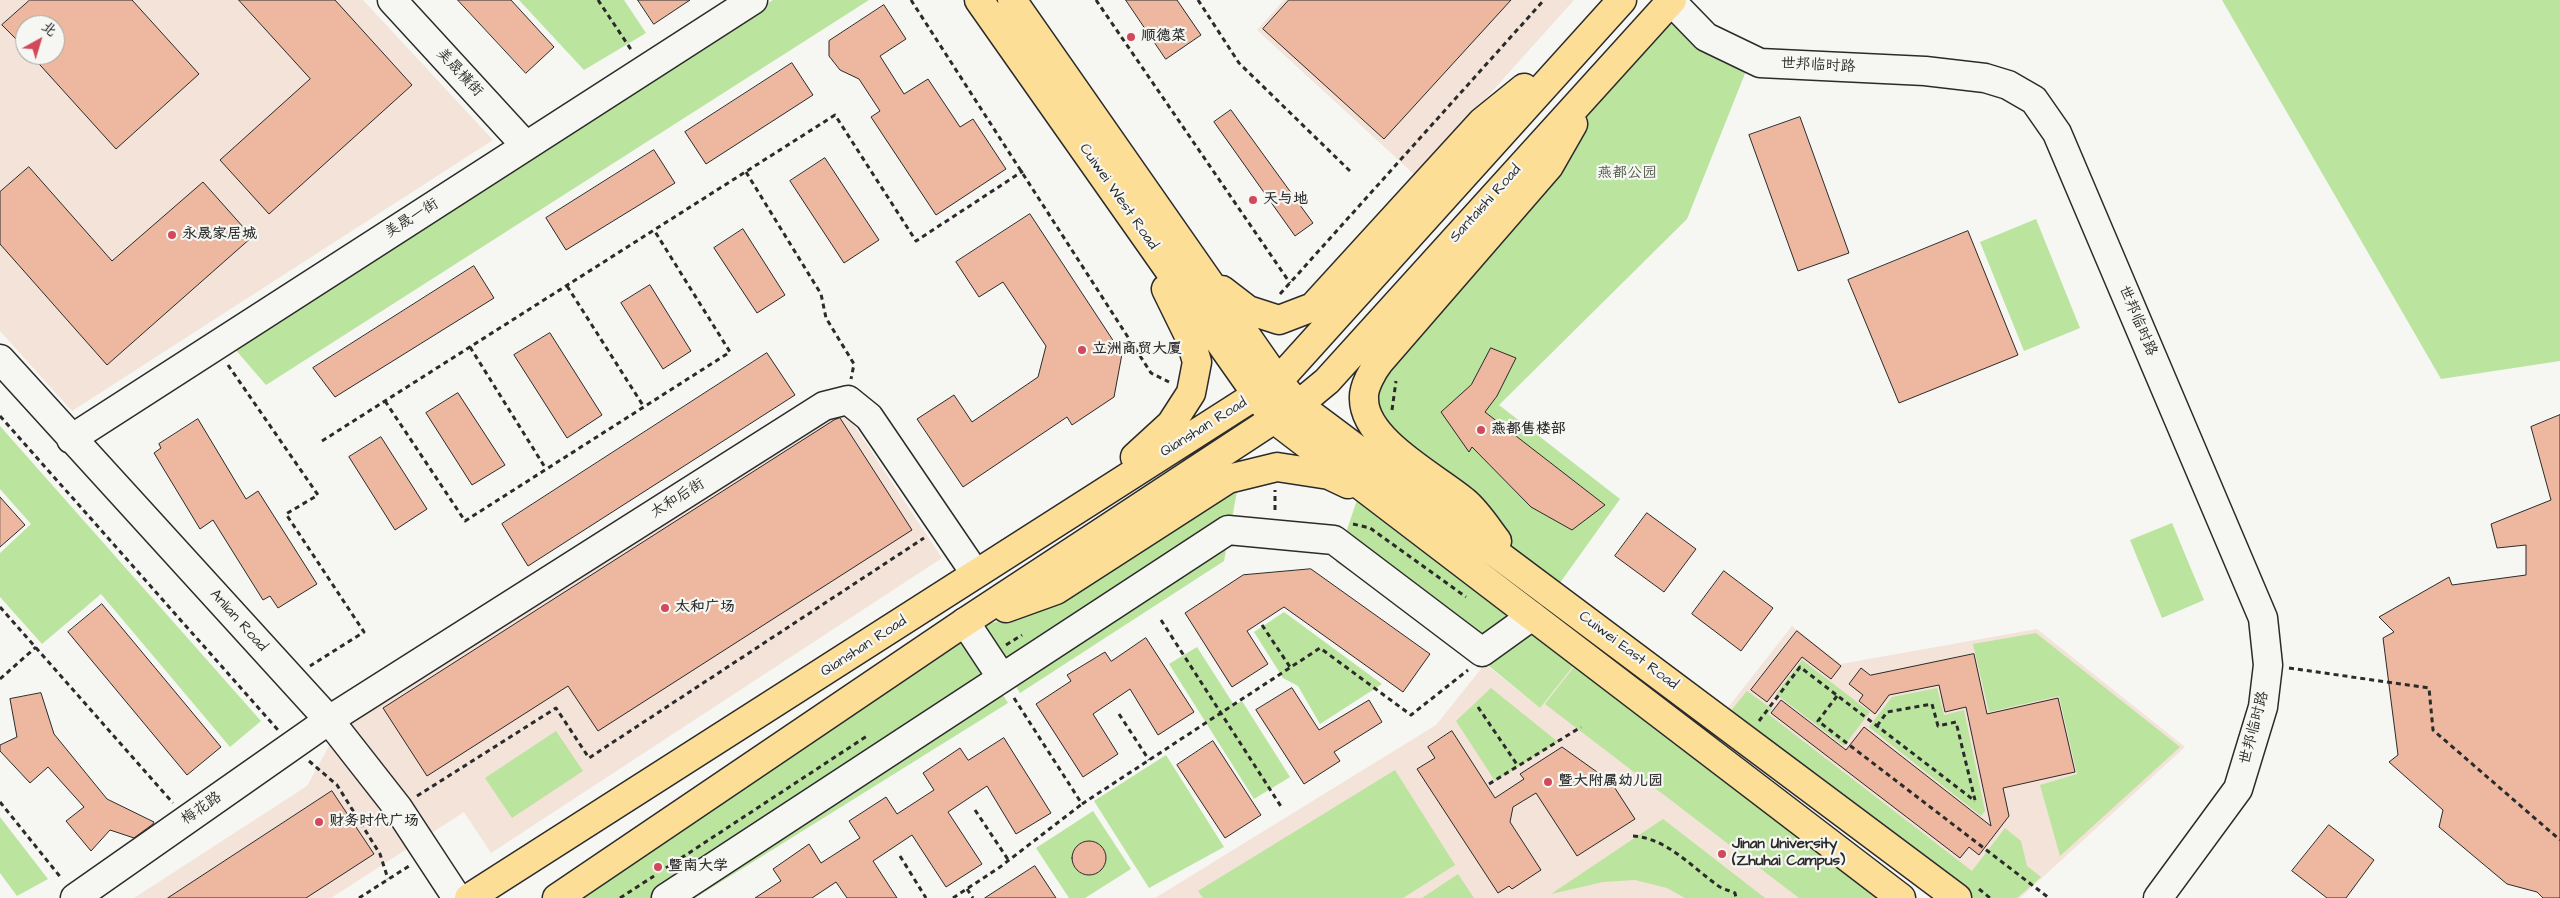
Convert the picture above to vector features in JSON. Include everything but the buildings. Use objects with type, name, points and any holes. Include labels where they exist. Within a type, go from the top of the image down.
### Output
[{"type":"main road","name":"Cuiwei West Road","points":[[979,0],[1129,213],[1267,388]]},
{"type":"main road","name":"Cuiwei West Road","points":[[1012,0],[1207,280],[1267,388]]},
{"type":"main road","points":[[1267,388],[1622,0]]},
{"type":"main road","name":"Santaishi Road","points":[[1274,419],[1298,405],[1327,381],[1672,0]]},
{"type":"main road","points":[[1207,280],[1248,310],[1279,320],[1313,307],[1482,122],[1594,31]]},
{"type":"main road","points":[[1521,571],[1467,503],[1388,444],[1372,425],[1364,399],[1370,378],[1380,361],[1549,166],[1596,82]]},
{"type":"main road","points":[[1085,504],[1171,424],[1191,393],[1196,362],[1190,338],[1129,213]]},
{"type":"main road","name":"Cuiwei East Road","points":[[1267,388],[1298,405],[1521,571],[1966,892]]},
{"type":"main road","name":"Cuiwei East Road","points":[[1267,388],[1274,419],[1901,898]]},
{"type":"main road","name":"Qianshan Road","points":[[469,898],[890,631],[976,573],[1267,388]]},
{"type":"main road","name":"Qianshan Road","points":[[557,898],[965,622],[1274,419]]},
{"type":"main road","points":[[965,622],[1056,590],[1228,479],[1277,467],[1329,475],[1372,494]]},
{"type":"street","name":"美晟橫街","points":[[392,0],[526,146]]},
{"type":"street","name":"美晟一街","points":[[71,439],[754,0]]},
{"type":"street","name":"世邦临时路","points":[[1672,0],[1706,37],[1760,63],[1925,71],[1985,78],[2008,85],[2034,100],[2057,133],[2263,618],[2268,665],[2263,707],[2238,789],[2158,898]]},
{"type":"street","name":"Anlian Road","points":[[0,359],[328,720],[398,808],[458,898]]},
{"type":"street","points":[[848,400],[869,417],[976,573]]},
{"type":"street","name":"太和后街","points":[[328,720],[824,406],[848,400]]},
{"type":"street","points":[[666,898],[1228,530],[1334,540],[1482,652],[1532,616]]},
{"type":"street","points":[[965,622],[1002,678]]},
{"type":"street","name":"梅花路","points":[[76,898],[328,720]]},
{"type":"path","points":[[598,0],[644,70]]},
{"type":"path","points":[[911,0],[1151,373],[1191,393]]},
{"type":"path","points":[[1096,0],[1290,283]]},
{"type":"path","points":[[1198,0],[1239,63],[1352,173]]},
{"type":"path","points":[[1279,320],[1277,298],[1544,0]]},
{"type":"path","points":[[322,441],[835,115],[916,241],[1023,172]]},
{"type":"path","points":[[746,172],[820,294],[826,318],[854,364],[848,400]]},
{"type":"path","points":[[385,401],[465,521],[730,352],[654,230]]},
{"type":"path","points":[[567,286],[644,407]]},
{"type":"path","points":[[215,346],[318,495],[286,514],[364,632],[310,666],[304,659]]},
{"type":"path","points":[[470,347],[546,469]]},
{"type":"path","points":[[1392,415],[1391,406],[1398,374]]},
{"type":"path","points":[[0,416],[292,746],[337,784],[380,854],[388,879]]},
{"type":"path","points":[[398,808],[556,708],[589,758],[943,526]]},
{"type":"path","points":[[0,606],[188,819]]},
{"type":"path","points":[[1161,620],[1282,808]]},
{"type":"path","points":[[1262,625],[1290,667]]},
{"type":"path","points":[[0,679],[36,647]]},
{"type":"path","points":[[952,898],[1008,860],[1082,804],[1320,648],[1411,715],[1465,673],[1482,652]]},
{"type":"path","points":[[2268,665],[2429,688],[2433,730],[2560,840]]},
{"type":"path","points":[[1750,718],[1757,724],[1800,667],[1837,696],[1975,801],[1956,722],[1938,726],[1932,704],[1887,712],[1877,726]]},
{"type":"path","points":[[1002,678],[1082,804]]},
{"type":"path","points":[[1837,696],[1818,721],[2049,898]]},
{"type":"path","points":[[1478,707],[1518,766]]},
{"type":"path","points":[[1119,714],[1148,760]]},
{"type":"path","points":[[1489,784],[1581,728]]},
{"type":"path","points":[[0,802],[76,898]]},
{"type":"path","points":[[975,810],[1008,860]]},
{"type":"path","points":[[1633,836],[1643,836],[1667,847],[1718,886],[1734,893],[1736,898]]},
{"type":"path","points":[[359,898],[428,853]]},
{"type":"path","points":[[900,856],[926,898]]},
{"type":"path","points":[[967,889],[973,898]]},
{"type":"path","points":[[1966,892],[1990,898]]},
{"type":"shaded area","name":"永晟家居城","points":[[0,0],[363,0],[493,140],[72,411],[0,331]]},
{"type":"shaded area","points":[[1284,0],[1574,0],[1416,176],[1257,30]]},
{"type":"shaded area","points":[[842,407],[942,558],[491,853],[464,812],[331,898],[134,898],[307,786],[344,719]]},
{"type":"shaded area","points":[[1792,626],[1841,664],[2037,629],[2185,747],[2020,898],[1957,898],[1719,719]]},
{"type":"shaded area","points":[[1582,655],[1901,898],[1155,898],[1436,725],[1485,664],[1540,708]]},
{"type":"green space","points":[[519,0],[624,0],[646,33],[584,70]]},
{"type":"green space","points":[[773,0],[869,0],[266,385],[234,348]]},
{"type":"green space","points":[[2222,0],[2560,0],[2560,361],[2441,379]]},
{"type":"green space","name":"燕都公园","points":[[1671,1],[1746,71],[1687,219],[1499,405],[1620,499],[1552,594],[1389,444],[1370,379],[1596,83]]},
{"type":"green space","points":[[2036,219],[2080,328],[2024,351],[1980,242]]},
{"type":"green space","points":[[0,426],[261,721],[230,747],[101,594],[42,644],[0,597],[0,553],[31,524],[0,489]]},
{"type":"green space","points":[[1238,486],[1224,561],[1020,693],[979,627],[1055,604]]},
{"type":"green space","points":[[1359,494],[1582,655],[1540,708],[1478,657],[1336,562]]},
{"type":"green space","points":[[2172,523],[2204,600],[2162,618],[2130,540]]},
{"type":"green space","points":[[1284,612],[1382,684],[1320,724],[1298,686],[1283,678],[1254,632]]},
{"type":"green space","points":[[962,631],[1008,703],[695,898],[566,898]]},
{"type":"green space","points":[[2036,633],[2180,747],[2060,856],[2040,785],[2077,774],[2059,696],[1989,712],[1973,644]]},
{"type":"green space","points":[[1197,647],[1234,705],[1242,701],[1290,777],[1254,799],[1169,664]]},
{"type":"green space","points":[[1802,660],[1870,712],[1844,746],[1776,694]]},
{"type":"green space","points":[[1577,663],[1883,898],[1799,898],[1545,704]]},
{"type":"green space","points":[[1491,688],[1558,742],[1495,781],[1456,721]]},
{"type":"green space","points":[[1937,688],[1944,715],[1964,710],[1985,811],[1981,816],[1869,727],[1892,697]]},
{"type":"green space","points":[[1747,691],[1772,709],[1768,714],[1972,871],[2005,828],[2021,841],[2027,866],[2041,877],[2017,898],[1963,898],[1725,718]]},
{"type":"green space","points":[[556,731],[583,771],[512,818],[485,778]]},
{"type":"green space","points":[[1166,755],[1224,847],[1149,888],[1094,801]]},
{"type":"green space","points":[[1395,770],[1455,865],[1403,898],[1203,898],[1198,891]]},
{"type":"green space","points":[[1093,811],[1131,869],[1085,898],[1069,898],[1036,848]]},
{"type":"green space","points":[[0,817],[48,879],[17,896],[0,873]]},
{"type":"green space","points":[[1663,819],[1765,898],[1685,898],[1667,888],[1635,880],[1603,882],[1551,894]]},
{"type":"green space","points":[[1458,874],[1474,898],[1422,898]]},
{"type":"place","name":"顺德菜","points":[[1131,37]]},
{"type":"place","name":"天与地","points":[[1253,200]]},
{"type":"place","name":"永晟家居城","points":[[172,235]]},
{"type":"place","name":"立洲商贸大厦","points":[[1082,350]]},
{"type":"place","name":"燕都售楼部","points":[[1481,430]]},
{"type":"place","name":"太和广场","points":[[665,608]]},
{"type":"place","name":"暨大附属幼儿园","points":[[1548,782]]},
{"type":"place","name":"财务时代广场","points":[[319,822]]},
{"type":"place","name":"Jinan University (Zhuhai Campus)","points":[[1722,854]]},
{"type":"place","name":"暨南大学","points":[[658,867]]}]
